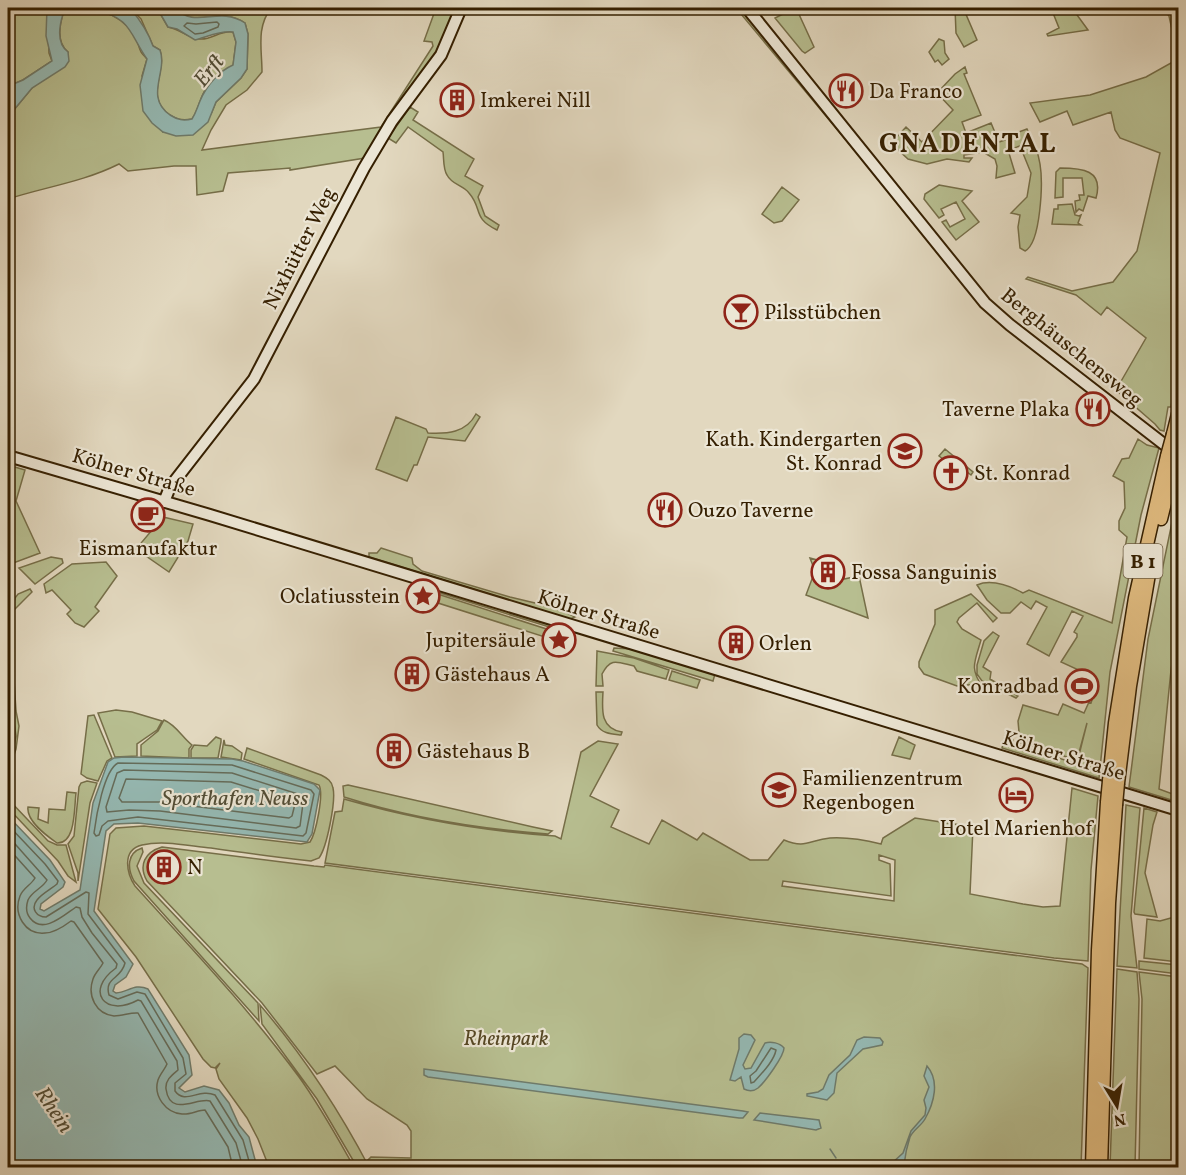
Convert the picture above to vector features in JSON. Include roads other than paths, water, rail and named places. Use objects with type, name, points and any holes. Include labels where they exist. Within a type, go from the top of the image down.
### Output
[{"type":"highway","name":"B 1","points":[[1101,1167],[1103,951],[1117,712],[1135,598],[1173,458],[1173,434],[1179,414]]},
{"type":"highway","name":"B 1","points":[[1173,458],[1179,448]]},
{"type":"highway","name":"B 1","points":[[1092,1167],[1102,986]]},
{"type":"main road","name":"Nixhütter Weg","points":[[164,502],[172,484],[254,379],[364,168],[392,121],[441,55],[461,8]]},
{"type":"main road","name":"Berghäuschensweg","points":[[747,8],[985,303],[1173,458]]},
{"type":"main road","name":"Kölner Straße","points":[[8,456],[1179,810]]},
{"type":"water","points":[[47,8],[130,8],[149,35],[153,46],[160,50],[162,58],[158,84],[159,100],[162,108],[178,119],[192,119],[209,85],[218,75],[233,65],[236,42],[233,32],[219,33],[195,40],[177,29],[168,27],[157,8],[175,8],[183,14],[199,18],[226,16],[245,23],[248,34],[247,69],[216,102],[208,122],[193,135],[176,136],[163,132],[143,111],[140,85],[147,59],[128,28],[116,17],[86,10],[75,10],[63,14],[60,30],[62,45],[68,52],[69,61],[65,67],[32,88],[8,117],[11,85],[52,61],[46,36]]},
{"type":"water","points":[[114,758],[232,759],[314,784],[320,790],[312,834],[307,842],[138,823],[114,824],[106,831],[94,911],[133,964],[126,977],[115,985],[113,991],[116,993],[135,987],[148,989],[189,1055],[192,1075],[179,1088],[185,1092],[204,1086],[219,1090],[229,1103],[239,1125],[249,1137],[257,1167],[8,1167],[8,816],[50,860],[65,882],[63,887],[41,904],[40,909],[44,911],[80,890],[93,803],[108,762]]},
{"type":"water","points":[[744,1034],[751,1035],[755,1040],[743,1065],[745,1069],[751,1068],[765,1043],[775,1043],[784,1048],[769,1075],[758,1088],[752,1091],[744,1089],[741,1077],[735,1081],[730,1080],[739,1049],[739,1038]]},
{"type":"water","points":[[864,1037],[880,1038],[882,1045],[863,1049],[837,1073],[834,1093],[827,1100],[807,1096],[807,1094],[823,1089],[829,1075],[850,1055],[857,1040]]},
{"type":"water","points":[[927,1066],[934,1085],[931,1106],[923,1121],[910,1137],[904,1165],[892,1167],[892,1163],[903,1153],[911,1131],[925,1115],[924,1100],[929,1087],[924,1076]]},
{"type":"water","points":[[424,1069],[748,1112],[743,1118],[739,1118],[428,1077],[424,1075]]},
{"type":"water","points":[[760,1113],[819,1120],[821,1128],[816,1130],[754,1120]]},
{"type":"waterway","points":[[830,1149],[836,1158]]},
{"type":"place","name":"Da Franco","points":[[846,91]]},
{"type":"place","name":"Imkerei Nill","points":[[457,100]]},
{"type":"place","name":"Pilsstübchen","points":[[741,312]]},
{"type":"place","name":"Taverne Plaka","points":[[1093,409]]},
{"type":"place","name":"Kath. Kindergarten St. Konrad","points":[[905,451]]},
{"type":"place","name":"St. Konrad","points":[[951,473]]},
{"type":"place","name":"Ouzo Taverne","points":[[665,510]]},
{"type":"place","name":"Eismanufaktur","points":[[148,515]]},
{"type":"place","name":"Fossa Sanguinis","points":[[828,572]]},
{"type":"place","name":"Oclatiusstein","points":[[423,596]]},
{"type":"place","name":"Jupitersäule","points":[[559,640]]},
{"type":"place","name":"Orlen","points":[[736,643]]},
{"type":"place","name":"Gästehaus A","points":[[412,674]]},
{"type":"place","name":"Konradbad","points":[[1082,686]]},
{"type":"place","name":"Gästehaus B","points":[[394,751]]},
{"type":"place","name":"Familienzentrum Regenbogen","points":[[779,790]]},
{"type":"place","name":"Hotel Marienhof","points":[[1016,795]]},
{"type":"place","name":"N","points":[[164,867]]},
{"type":"district","name":"GNADENTAL","points":[[968,143]]},
{"type":"water label","name":"Erft","points":[[208,70]]},
{"type":"water label","name":"Sporthafen Neuss","points":[[235,797]]},
{"type":"water label","name":"Rhein","points":[[55,1109]]},
{"type":"park label","name":"Rheinpark","points":[[506,1038]]}]
